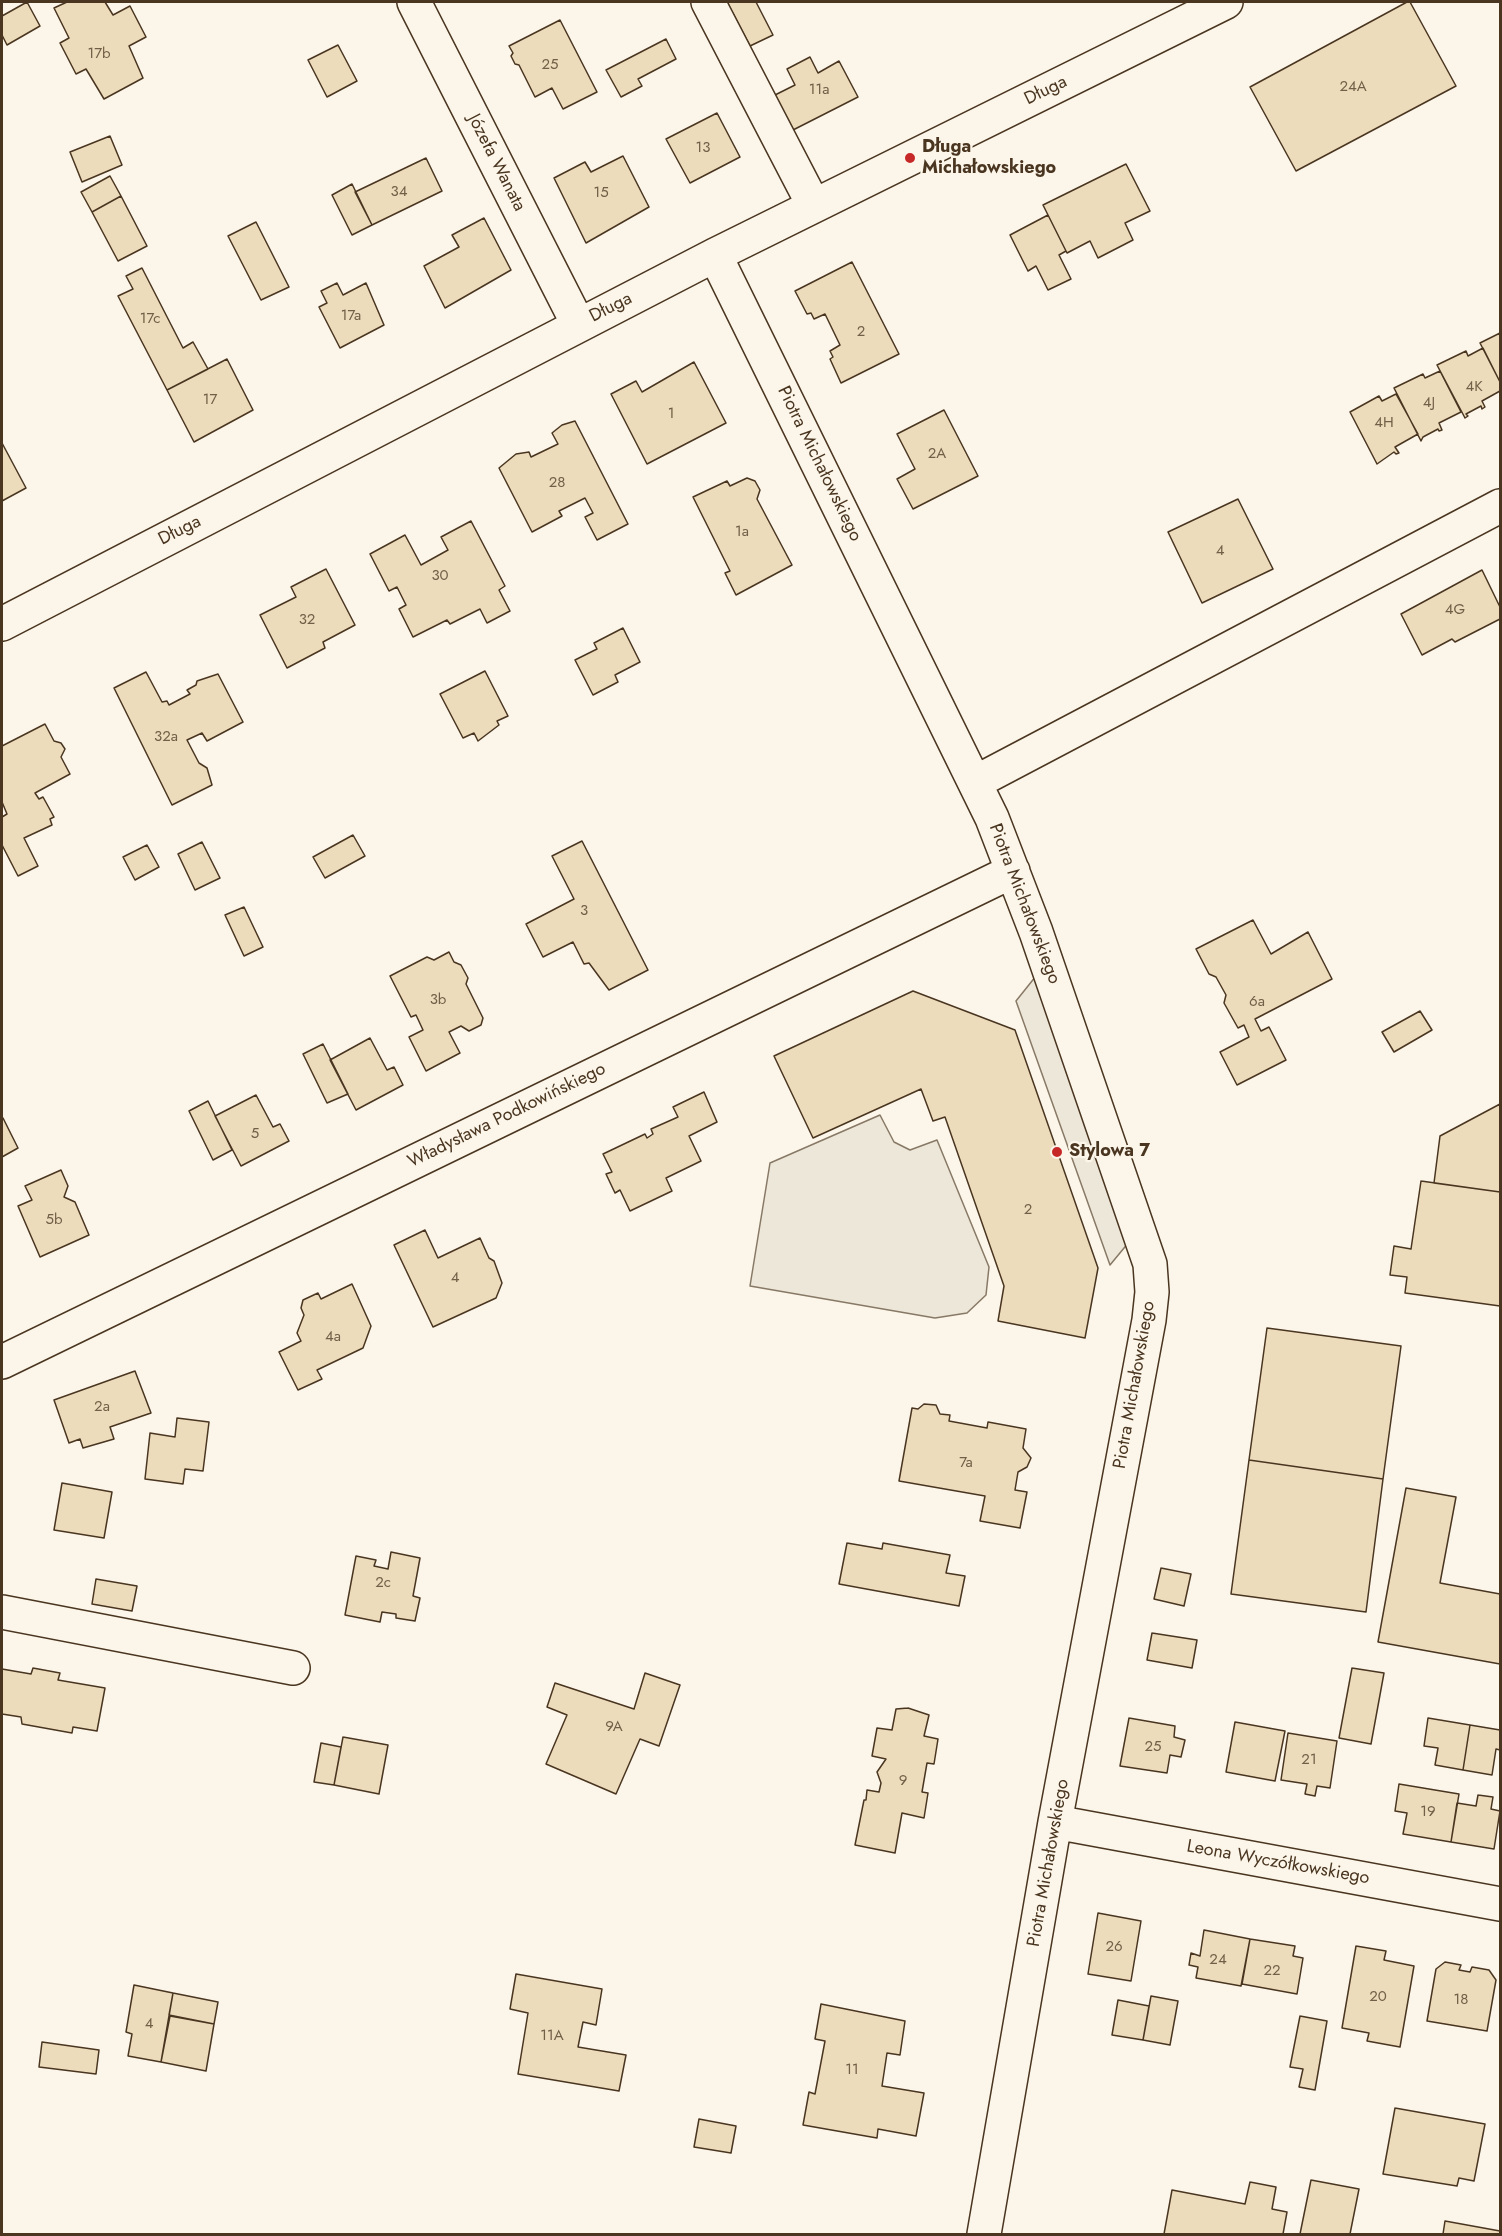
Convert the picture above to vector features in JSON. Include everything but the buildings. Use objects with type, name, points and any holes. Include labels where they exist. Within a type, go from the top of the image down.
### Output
[{"type":"street","name":"Józefa Wanata","points":[[414,2],[578,324]]},
{"type":"street","points":[[708,2],[814,206]]},
{"type":"street","name":"Długa","points":[[2,624],[578,324],[1226,2]]},
{"type":"street","name":"Piotra Michałowskiego","points":[[715,255],[976,782],[1013,872],[1143,1236],[1150,1264],[1152,1292],[1055,1822],[984,2235]]},
{"type":"street","points":[[976,782],[1500,506]]},
{"type":"street","name":"Władysława Podkowińskiego","points":[[2,1362],[1013,872]]},
{"type":"street","points":[[2,1612],[293,1668]]},
{"type":"street","name":"Leona Wyczółkowskiego","points":[[1055,1822],[1500,1904]]},
{"type":"shaded area","points":[[1036,976],[1129,1242],[1110,1265],[1016,1001]]},
{"type":"shaded area","points":[[880,1115],[894,1142],[910,1150],[937,1140],[989,1267],[986,1295],[967,1313],[935,1318],[750,1286],[770,1163]]},
{"type":"place","name":"Długa Michałowskiego","points":[[910,158]]},
{"type":"place","name":"Stylowa 7","points":[[1057,1152]]}]
